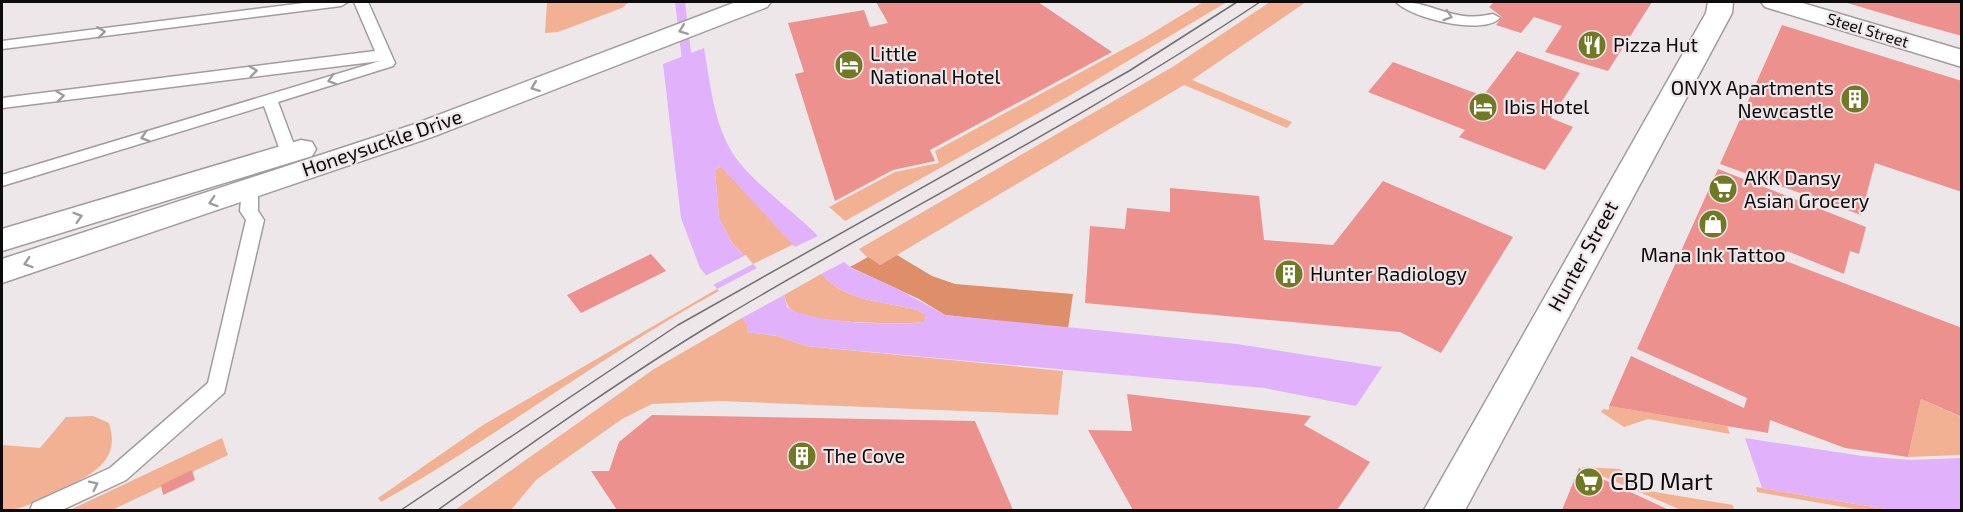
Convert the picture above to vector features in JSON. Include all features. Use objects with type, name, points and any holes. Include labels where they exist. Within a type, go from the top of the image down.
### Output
[{"type":"main road","name":"Honeysuckle Drive","points":[[2,272],[422,131],[647,34],[712,9],[758,2]]},
{"type":"main road","name":"Hunter Street","points":[[1444,510],[1719,13],[1721,2]]},
{"type":"main road","name":"Steel Street","points":[[1774,2],[1962,59]]},
{"type":"main road","name":"Honeysuckle Drive","points":[[2,240],[289,153],[647,34]]},
{"type":"lane","points":[[2,45],[341,2]]},
{"type":"lane","points":[[2,181],[388,63],[361,2]]},
{"type":"lane","points":[[1403,2],[1463,21],[1482,21],[1493,18]]},
{"type":"lane","points":[[2,103],[384,54]]},
{"type":"lane","points":[[269,99],[289,153]]},
{"type":"lane","points":[[41,510],[118,474],[216,387],[255,220],[249,211],[250,189]]},
{"type":"shaded area","points":[[547,2],[629,2],[622,8],[558,32],[545,33]]},
{"type":"shaded area","points":[[1203,2],[1227,2],[1069,96],[845,221],[829,207],[895,172],[939,163],[935,151],[1144,38]]},
{"type":"shaded area","points":[[1270,2],[1306,2],[1192,80],[1292,122],[1287,128],[1184,85],[880,265],[871,261],[859,249],[1174,66]]},
{"type":"shaded area","points":[[704,48],[719,124],[729,147],[757,181],[818,236],[795,247],[720,166],[715,170],[719,218],[732,243],[757,268],[717,289],[700,268],[681,218],[663,64]]},
{"type":"shaded area","points":[[721,166],[794,244],[753,264],[732,243],[719,218],[715,170]]},
{"type":"shaded area","points":[[897,255],[932,276],[955,284],[1073,294],[1068,329],[945,315],[919,299],[850,267],[868,257],[880,265]]},
{"type":"shaded area","points":[[844,262],[853,269],[896,288],[945,315],[1237,344],[1382,367],[1356,406],[1264,388],[806,346],[777,336],[747,332],[747,324],[742,318],[784,295],[787,307],[813,317],[894,324],[924,322],[926,315],[917,310],[854,295],[842,290],[821,274]]},
{"type":"shaded area","points":[[821,274],[842,290],[854,295],[917,310],[926,315],[924,322],[836,321],[793,311],[784,295]]},
{"type":"shaded area","points":[[717,289],[719,291],[633,342],[424,477],[381,502],[378,498],[483,425]]},
{"type":"shaded area","points":[[742,318],[747,324],[747,332],[777,336],[806,346],[1063,371],[1058,415],[721,401],[652,404],[622,419],[536,480],[511,510],[455,510],[654,369]]},
{"type":"shaded area","points":[[1921,399],[1961,417],[1961,455],[1908,457]]},
{"type":"shaded area","points":[[1609,406],[1727,426],[1730,434],[1648,419],[1624,427],[1601,412],[1603,409],[1609,410]]},
{"type":"shaded area","points":[[93,416],[109,423],[112,437],[111,450],[106,460],[77,482],[28,505],[2,510],[2,445],[40,448],[66,417]]},
{"type":"shaded area","points":[[222,438],[228,455],[112,510],[70,510]]},
{"type":"shaded area","points":[[1745,438],[1862,456],[1910,460],[1961,458],[1961,510],[1891,510],[1762,488]]},
{"type":"shaded area","points":[[1581,467],[1620,469],[1649,491],[1733,505],[1734,510],[1681,510]]},
{"type":"shaded area","points":[[1756,487],[1891,510],[1861,510],[1757,492]]},
{"type":"pier","points":[[746,255],[753,264],[713,285],[705,276]]},
{"type":"building","points":[[876,2],[1038,2],[1112,52],[930,150],[935,161],[893,170],[835,201],[795,74],[804,72],[788,23],[864,10],[870,27],[888,23]]},
{"type":"building","points":[[1494,2],[1652,2],[1608,71],[1545,52],[1562,26],[1534,17],[1521,33],[1496,25],[1502,17],[1489,7]]},
{"type":"building","points":[[1844,2],[1962,2],[1962,36],[1915,23]]},
{"type":"building","name":"ONYX Apartments Newcastle","points":[[1782,25],[1962,81],[1962,192],[1875,163],[1861,215],[1720,164]]},
{"type":"building","name":"Ibis Hotel","points":[[1517,51],[1580,73],[1551,118],[1573,127],[1545,170],[1459,137],[1465,130],[1368,92],[1393,62],[1483,96]]},
{"type":"building","points":[[1718,169],[1866,227],[1859,254],[1850,251],[1844,274],[1787,251],[1783,260],[1962,328],[1962,417],[1921,399],[1908,457],[1845,448],[1770,420],[1768,433],[1609,406],[1631,356],[1744,408],[1747,398],[1637,349]]},
{"type":"building","name":"Hunter Radiology","points":[[1383,181],[1513,237],[1441,353],[1400,332],[1085,303],[1090,226],[1125,229],[1127,208],[1170,212],[1170,188],[1259,196],[1264,240],[1333,245]]},
{"type":"building","points":[[651,254],[666,271],[581,313],[567,295]]},
{"type":"building","points":[[1127,394],[1311,416],[1304,425],[1370,462],[1337,510],[1133,510],[1088,430],[1132,431]]},
{"type":"building","name":"The Cove","points":[[652,415],[975,421],[1013,510],[617,510],[591,471],[609,471],[619,442]]},
{"type":"building","points":[[1579,468],[1669,510],[1562,510]]},
{"type":"building","points":[[192,470],[195,480],[163,495],[161,485]]},
{"type":"waterway","points":[[680,2],[688,69]]},
{"type":"tram line","points":[[401,510],[678,325],[1129,71],[1237,2]]},
{"type":"tram line","points":[[438,510],[579,410],[687,339],[1128,85],[1260,2]]},
{"type":"place","name":"Pizza Hut","points":[[1592,45]]},
{"type":"place","name":"Little National Hotel","points":[[849,65]]},
{"type":"place","name":"ONYX Apartments Newcastle","points":[[1855,99]]},
{"type":"place","name":"Ibis Hotel","points":[[1483,107]]},
{"type":"place","name":"AKK Dansy Asian Grocery","points":[[1723,189]]},
{"type":"place","name":"Mana Ink Tattoo","points":[[1713,224]]},
{"type":"place","name":"Hunter Radiology","points":[[1289,274]]},
{"type":"place","name":"The Cove","points":[[802,456]]},
{"type":"place","name":"CBD Mart","points":[[1589,482]]}]
